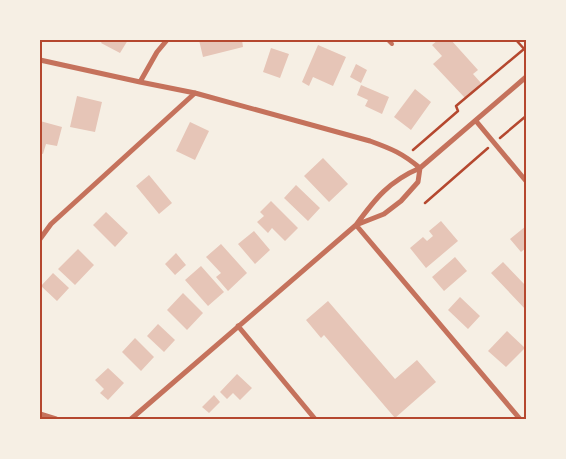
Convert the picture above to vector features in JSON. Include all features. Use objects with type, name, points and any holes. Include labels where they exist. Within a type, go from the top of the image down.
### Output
[{"type":"street","points":[[140,82],[167,40]]},
{"type":"street","points":[[40,60],[195,94],[370,141],[396,150],[420,168]]},
{"type":"street","points":[[131,419],[356,225],[376,198],[392,184],[420,168],[526,77]]},
{"type":"street","points":[[40,239],[51,224],[195,94]]},
{"type":"street","points":[[476,121],[526,181]]},
{"type":"street","points":[[356,225],[384,214],[401,201],[418,182],[420,168]]},
{"type":"street","points":[[356,225],[520,419]]},
{"type":"street","points":[[238,326],[315,419]]},
{"type":"street","points":[[40,414],[56,419]]},
{"type":"path","points":[[413,150],[458,111],[456,106],[525,50],[516,40]]},
{"type":"path","points":[[425,203],[526,116]]},
{"type":"building","points":[[103,40],[128,40],[120,53],[101,43]]},
{"type":"building","points":[[199,40],[242,40],[243,47],[203,57]]},
{"type":"building","points":[[438,40],[451,40],[478,70],[473,74],[481,83],[465,98],[433,64],[442,56],[432,45]]},
{"type":"building","points":[[318,45],[346,57],[333,86],[313,77],[309,86],[302,82]]},
{"type":"building","points":[[271,48],[289,54],[280,78],[263,72]]},
{"type":"building","points":[[356,64],[367,70],[361,83],[350,77]]},
{"type":"building","points":[[361,85],[389,97],[382,114],[365,106],[368,100],[357,95]]},
{"type":"building","points":[[415,89],[431,102],[411,130],[394,117]]},
{"type":"building","points":[[77,96],[102,102],[95,132],[70,127]]},
{"type":"building","points":[[40,121],[62,127],[57,146],[46,144],[43,154],[40,153]]},
{"type":"building","points":[[190,122],[209,131],[195,160],[176,151]]},
{"type":"building","points":[[323,158],[348,184],[329,202],[304,176]]},
{"type":"building","points":[[149,175],[172,203],[159,214],[136,186]]},
{"type":"building","points":[[296,185],[320,208],[308,221],[284,198]]},
{"type":"building","points":[[271,201],[298,228],[285,241],[272,228],[268,233],[257,222],[264,216],[260,212]]},
{"type":"building","points":[[106,212],[128,233],[115,247],[93,225]]},
{"type":"building","points":[[441,221],[458,241],[426,268],[410,248],[423,237],[427,241],[433,236],[429,231]]},
{"type":"building","points":[[526,226],[526,248],[521,252],[510,239]]},
{"type":"building","points":[[254,231],[270,250],[255,264],[238,244]]},
{"type":"building","points":[[221,244],[247,273],[228,291],[216,277],[221,273],[206,257]]},
{"type":"building","points":[[78,249],[94,265],[75,285],[58,269]]},
{"type":"building","points":[[176,253],[186,265],[175,275],[165,264]]},
{"type":"building","points":[[455,257],[467,271],[444,291],[432,277]]},
{"type":"building","points":[[503,262],[526,286],[526,310],[491,273]]},
{"type":"building","points":[[201,266],[224,292],[208,306],[185,280]]},
{"type":"building","points":[[53,273],[69,288],[57,301],[41,286]]},
{"type":"building","points":[[183,293],[203,313],[187,330],[167,310]]},
{"type":"building","points":[[460,297],[480,316],[468,329],[448,310]]},
{"type":"building","points":[[328,301],[395,379],[417,360],[436,382],[395,418],[324,335],[321,338],[306,320]]},
{"type":"building","points":[[158,324],[175,340],[164,352],[147,336]]},
{"type":"building","points":[[507,331],[525,348],[506,367],[488,351]]},
{"type":"building","points":[[135,338],[154,357],[141,371],[122,352]]},
{"type":"building","points":[[108,368],[124,383],[108,400],[100,393],[104,389],[95,380]]},
{"type":"building","points":[[237,374],[252,388],[240,400],[233,393],[227,399],[220,392]]},
{"type":"building","points":[[214,395],[220,402],[209,413],[202,407]]}]
